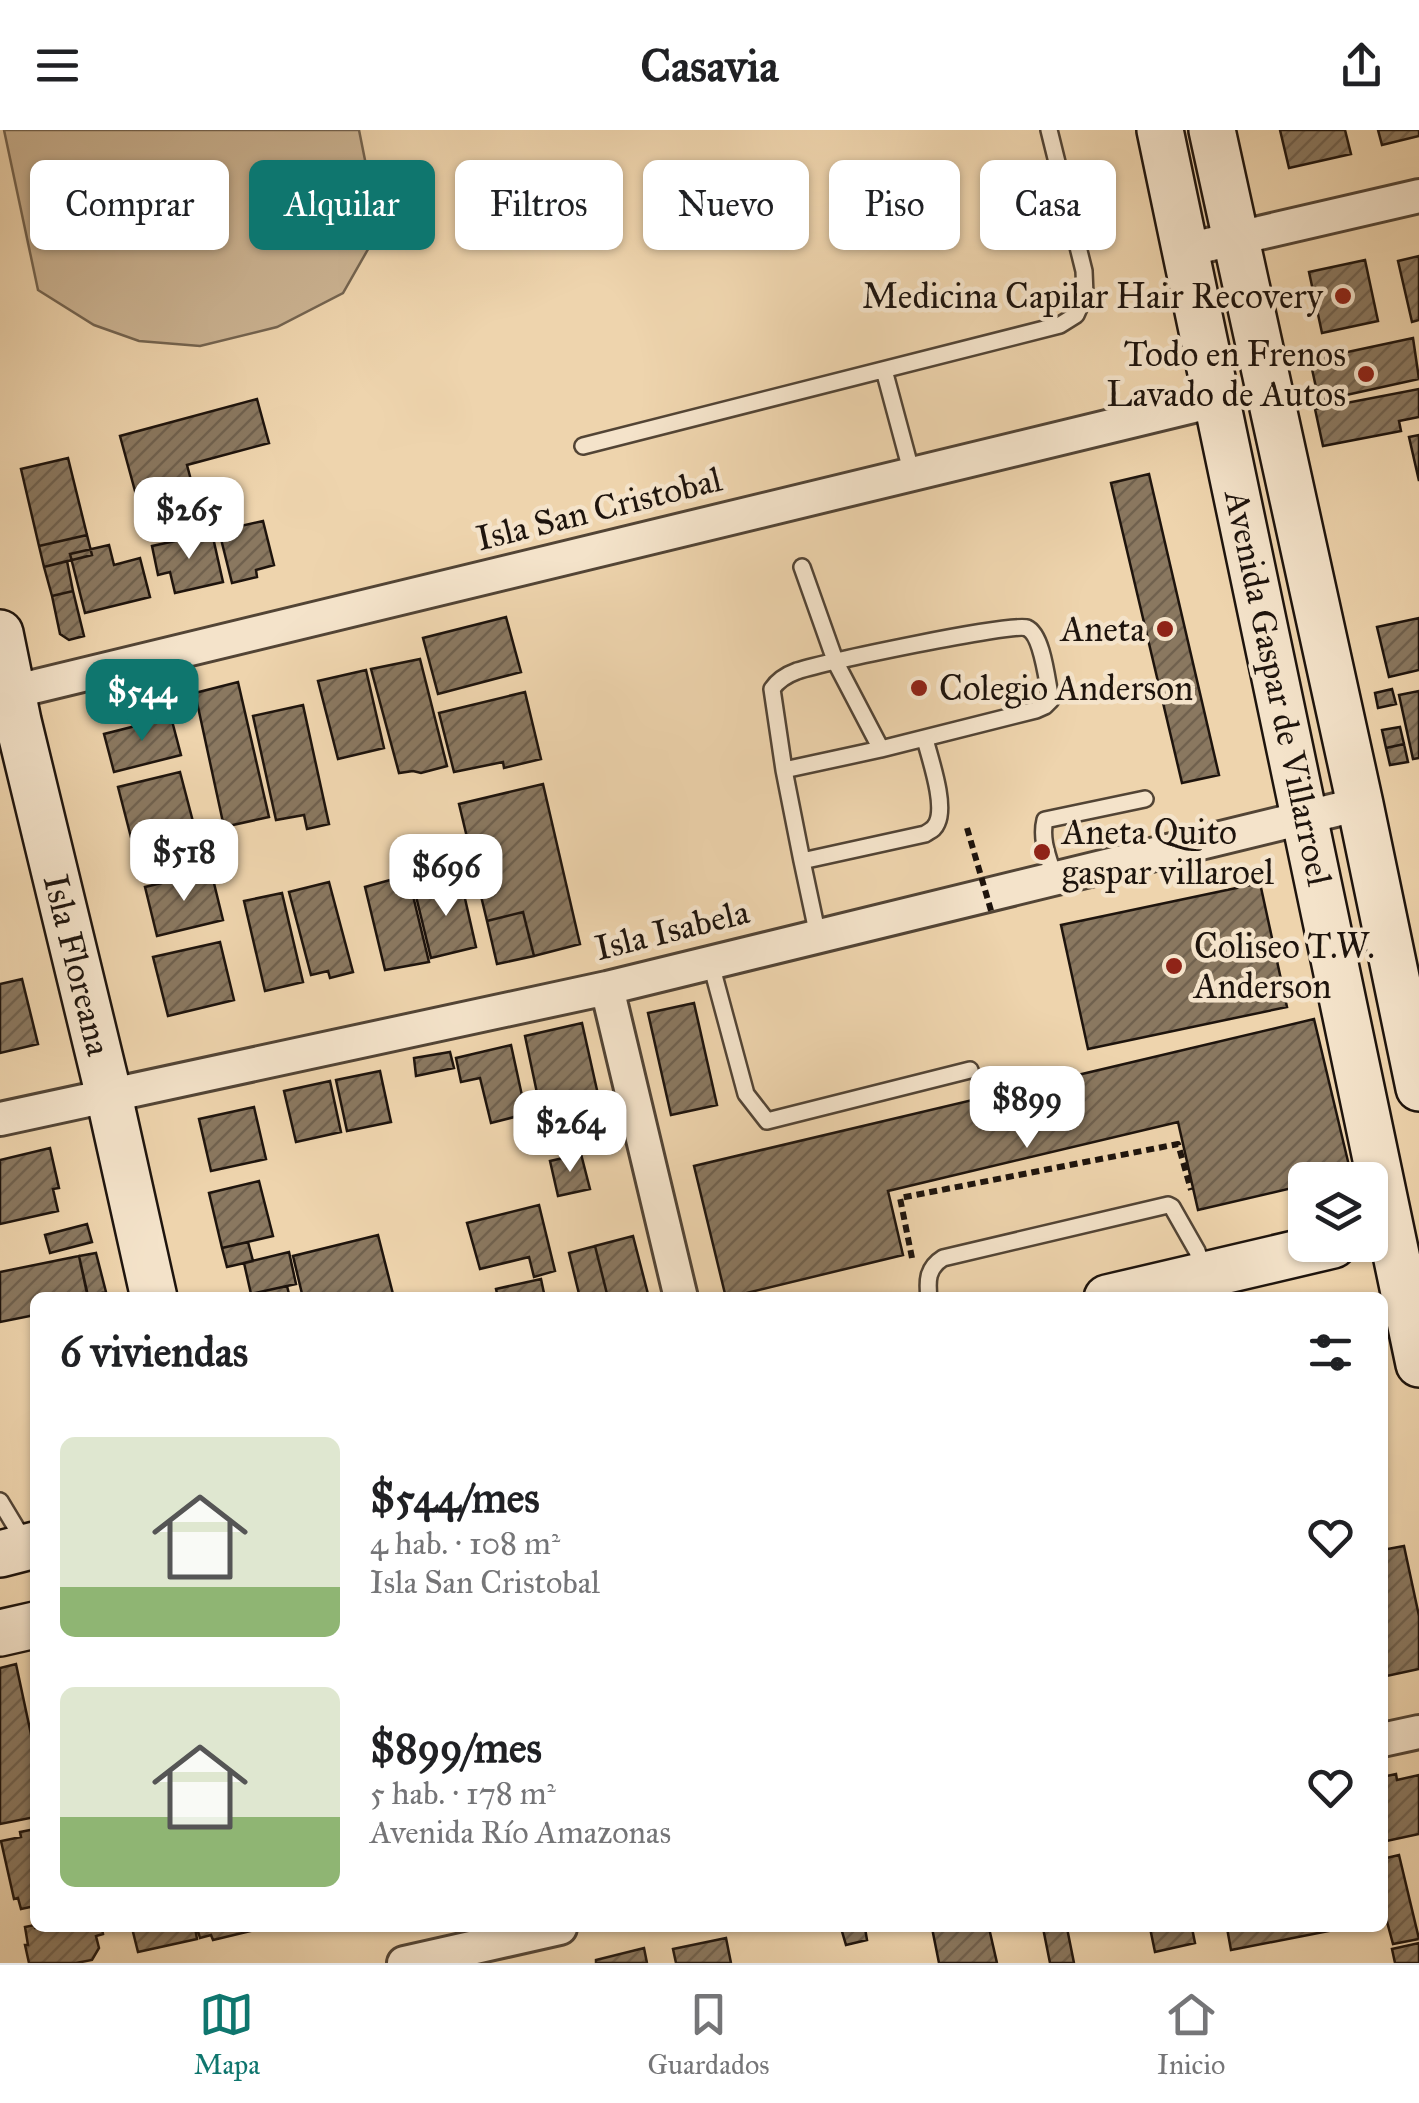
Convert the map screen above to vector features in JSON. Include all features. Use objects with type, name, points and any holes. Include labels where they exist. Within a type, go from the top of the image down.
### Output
[{"type":"main road","name":"Avenida Gaspar de Villarroel","points":[[1160,130],[1419,1364]]},
{"type":"main road","name":"Avenida Gaspar de Villarroel","points":[[1212,130],[1419,1088]]},
{"type":"main road","name":"Isla Floreana","points":[[0,633],[6,694],[109,1096],[153,1292]]},
{"type":"main road","points":[[1133,1292],[1288,1255]]},
{"type":"main road","points":[[0,1633],[30,1626]]},
{"type":"street","points":[[1186,250],[1419,196]]},
{"type":"street","name":"Isla San Cristobal","points":[[6,694],[1218,400]]},
{"type":"street","name":"Isla Isabela","points":[[0,1119],[608,988],[1360,804]]},
{"type":"street","points":[[608,988],[680,1292]]},
{"type":"street","points":[[1388,1739],[1419,1732]]},
{"type":"street","points":[[404,1963],[542,1932]]},
{"type":"lane","points":[[583,446],[1060,325],[1076,315],[1085,295],[1084,271],[1049,130]]},
{"type":"lane","points":[[884,370],[912,474]]},
{"type":"lane","points":[[802,567],[836,663],[881,749]]},
{"type":"lane","points":[[784,770],[925,739],[1045,706],[1050,700],[1038,638],[1022,626],[985,630],[796,672],[778,680],[772,689],[784,770],[818,936]]},
{"type":"lane","points":[[802,861],[934,829],[939,820],[938,798],[925,739]]},
{"type":"lane","points":[[1055,879],[1044,844],[1045,820],[1144,799]]},
{"type":"lane","points":[[712,962],[746,1094],[767,1121],[970,1070]]},
{"type":"lane","points":[[930,1292],[930,1273],[942,1258],[1168,1206],[1197,1252],[1205,1275]]},
{"type":"lane","points":[[0,1501],[21,1549]]},
{"type":"path","points":[[967,828],[992,914]]},
{"type":"path","points":[[913,1264],[900,1198],[1178,1144],[1193,1197]]},
{"type":"shaded area","points":[[4,130],[359,130],[365,160],[249,160],[249,250],[368,250],[343,293],[277,327],[200,346],[139,341],[94,325],[38,290]]},
{"type":"building","points":[[1280,130],[1345,130],[1351,154],[1289,168]]},
{"type":"building","points":[[1378,130],[1419,130],[1419,136],[1382,145]]},
{"type":"building","points":[[1419,256],[1419,320],[1412,322],[1398,261]]},
{"type":"building","name":"Medicina Capilar Hair Recovery","points":[[1365,260],[1378,321],[1322,333],[1309,272]]},
{"type":"building","name":"Todo en Frenos Lavado de Autos","points":[[1413,338],[1419,379],[1319,401],[1310,360]]},
{"type":"building","points":[[1419,389],[1419,417],[1399,421],[1401,431],[1323,446],[1315,409]]},
{"type":"building","points":[[257,399],[269,443],[187,465],[202,522],[163,532],[157,509],[141,513],[120,436]]},
{"type":"building","points":[[1419,435],[1419,481],[1409,437]]},
{"type":"building","points":[[68,458],[87,535],[39,546],[21,469]]},
{"type":"building","name":"Aneta","points":[[1149,474],[1219,775],[1182,783],[1111,483]]},
{"type":"building","points":[[263,521],[274,565],[256,570],[257,577],[232,583],[219,531]]},
{"type":"building","points":[[212,533],[223,582],[175,593],[170,572],[158,575],[152,546]]},
{"type":"building","points":[[87,535],[92,555],[44,567],[39,546]]},
{"type":"building","points":[[109,545],[114,565],[140,558],[150,597],[85,613],[70,554]]},
{"type":"building","points":[[67,561],[73,591],[52,596],[44,567]]},
{"type":"building","points":[[73,591],[84,636],[69,640],[60,634],[52,596]]},
{"type":"building","points":[[506,617],[521,672],[438,694],[423,638]]},
{"type":"building","points":[[1419,618],[1419,670],[1389,677],[1377,627]]},
{"type":"building","points":[[420,659],[447,766],[421,773],[399,773],[371,669]]},
{"type":"building","points":[[366,670],[384,748],[338,759],[318,681]]},
{"type":"building","points":[[238,682],[269,817],[224,827],[195,693]]},
{"type":"building","points":[[1392,689],[1396,704],[1378,708],[1375,693]]},
{"type":"building","points":[[1419,691],[1419,758],[1413,759],[1399,695]]},
{"type":"building","points":[[525,692],[541,759],[504,768],[503,762],[454,772],[439,713]]},
{"type":"building","points":[[303,705],[329,824],[307,829],[304,815],[276,820],[253,716]]},
{"type":"building","points":[[171,717],[181,755],[114,772],[104,734]]},
{"type":"building","points":[[1400,727],[1404,744],[1386,748],[1382,730]]},
{"type":"building","points":[[1404,744],[1408,762],[1390,765],[1386,748]]},
{"type":"building","points":[[180,772],[196,833],[134,849],[118,787]]},
{"type":"building","points":[[543,784],[580,944],[534,956],[523,912],[487,921],[459,804]]},
{"type":"building","points":[[211,871],[223,920],[157,936],[145,887]]},
{"type":"building","points":[[408,875],[429,962],[385,970],[365,887]]},
{"type":"building","points":[[461,881],[476,947],[431,958],[415,892]]},
{"type":"building","points":[[329,882],[353,972],[330,978],[328,971],[311,975],[289,892]]},
{"type":"building","name":"Coliseo T.W. Anderson","points":[[1260,883],[1287,1007],[1088,1049],[1061,925]]},
{"type":"building","points":[[282,893],[303,982],[265,991],[244,901]]},
{"type":"building","points":[[523,912],[534,956],[497,964],[487,921]]},
{"type":"building","points":[[220,942],[234,1000],[168,1016],[153,957]]},
{"type":"building","points":[[22,979],[38,1044],[0,1053],[0,984]]},
{"type":"building","points":[[694,1003],[717,1105],[671,1115],[648,1013]]},
{"type":"building","points":[[1314,1019],[1348,1162],[1288,1162],[1288,1189],[1198,1210],[1178,1122],[888,1191],[903,1255],[751,1292],[725,1292],[694,1166]]},
{"type":"building","points":[[582,1023],[599,1099],[541,1112],[525,1036]]},
{"type":"building","points":[[511,1045],[526,1114],[491,1123],[480,1078],[461,1082],[456,1058]]},
{"type":"building","points":[[450,1052],[454,1068],[416,1076],[414,1058]]},
{"type":"building","points":[[380,1071],[391,1122],[347,1131],[336,1080]]},
{"type":"building","points":[[330,1081],[341,1132],[296,1142],[284,1091]]},
{"type":"building","points":[[254,1107],[266,1159],[211,1171],[199,1119]]},
{"type":"building","points":[[50,1148],[59,1188],[53,1189],[58,1211],[0,1224],[0,1160]]},
{"type":"building","points":[[581,1154],[590,1189],[558,1196],[550,1161]]},
{"type":"building","points":[[259,1181],[273,1236],[222,1248],[209,1193]]},
{"type":"building","points":[[539,1205],[555,1271],[534,1277],[529,1257],[480,1269],[467,1223]]},
{"type":"building","points":[[87,1224],[92,1242],[50,1253],[45,1235]]},
{"type":"building","points":[[378,1235],[392,1292],[302,1292],[293,1256]]},
{"type":"building","points":[[633,1236],[647,1292],[606,1292],[595,1246]]},
{"type":"building","points":[[248,1242],[253,1261],[227,1267],[222,1248]]},
{"type":"building","points":[[595,1246],[606,1292],[579,1292],[569,1253]]},
{"type":"building","points":[[289,1252],[296,1284],[251,1292],[244,1263]]},
{"type":"building","points":[[96,1253],[106,1292],[87,1292],[79,1256]]},
{"type":"building","points":[[79,1256],[87,1292],[30,1292],[30,1316],[0,1322],[0,1272]]},
{"type":"building","points":[[541,1279],[544,1292],[497,1292],[496,1289]]},
{"type":"building","points":[[287,1286],[288,1292],[260,1292]]},
{"type":"building","points":[[1404,1546],[1419,1616],[1419,1669],[1388,1676],[1388,1549]]},
{"type":"building","points":[[16,1664],[30,1730],[30,1818],[0,1824],[0,1668]]},
{"type":"building","points":[[1396,1774],[1397,1780],[1419,1775],[1419,1834],[1388,1841],[1388,1776]]},
{"type":"building","points":[[30,1830],[30,1907],[21,1909],[18,1898],[14,1899],[1,1841],[21,1837],[20,1832]]},
{"type":"building","points":[[1399,1855],[1419,1939],[1393,1944],[1388,1925],[1388,1858]]},
{"type":"building","points":[[30,1926],[30,1932],[103,1934],[96,1936],[99,1948],[92,1960],[29,1963],[25,1927]]},
{"type":"building","points":[[133,1932],[196,1932],[197,1939],[138,1952]]},
{"type":"building","points":[[198,1932],[246,1932],[213,1940],[211,1935],[200,1938]]},
{"type":"building","points":[[842,1932],[866,1932],[867,1940],[846,1945]]},
{"type":"building","points":[[933,1932],[990,1932],[997,1963],[939,1963]]},
{"type":"building","points":[[1044,1932],[1068,1932],[1074,1963],[1050,1963]]},
{"type":"building","points":[[1151,1932],[1193,1932],[1195,1943],[1155,1952]]},
{"type":"building","points":[[1228,1932],[1323,1932],[1231,1950]]},
{"type":"building","points":[[726,1938],[731,1963],[676,1963],[673,1949]]},
{"type":"building","points":[[1419,1943],[1419,1963],[1395,1963],[1392,1949]]},
{"type":"building","points":[[644,1948],[647,1963],[596,1963],[596,1960]]},
{"type":"place","name":"Medicina Capilar Hair Recovery","points":[[1343,296]]},
{"type":"place","name":"Todo en Frenos Lavado de Autos","points":[[1366,374]]},
{"type":"place","name":"Aneta","points":[[1165,629]]},
{"type":"place","name":"Colegio Anderson","points":[[919,688]]},
{"type":"place","name":"Aneta Quito gaspar villaroel","points":[[1042,852]]},
{"type":"place","name":"Coliseo T.W. Anderson","points":[[1174,966]]}]
